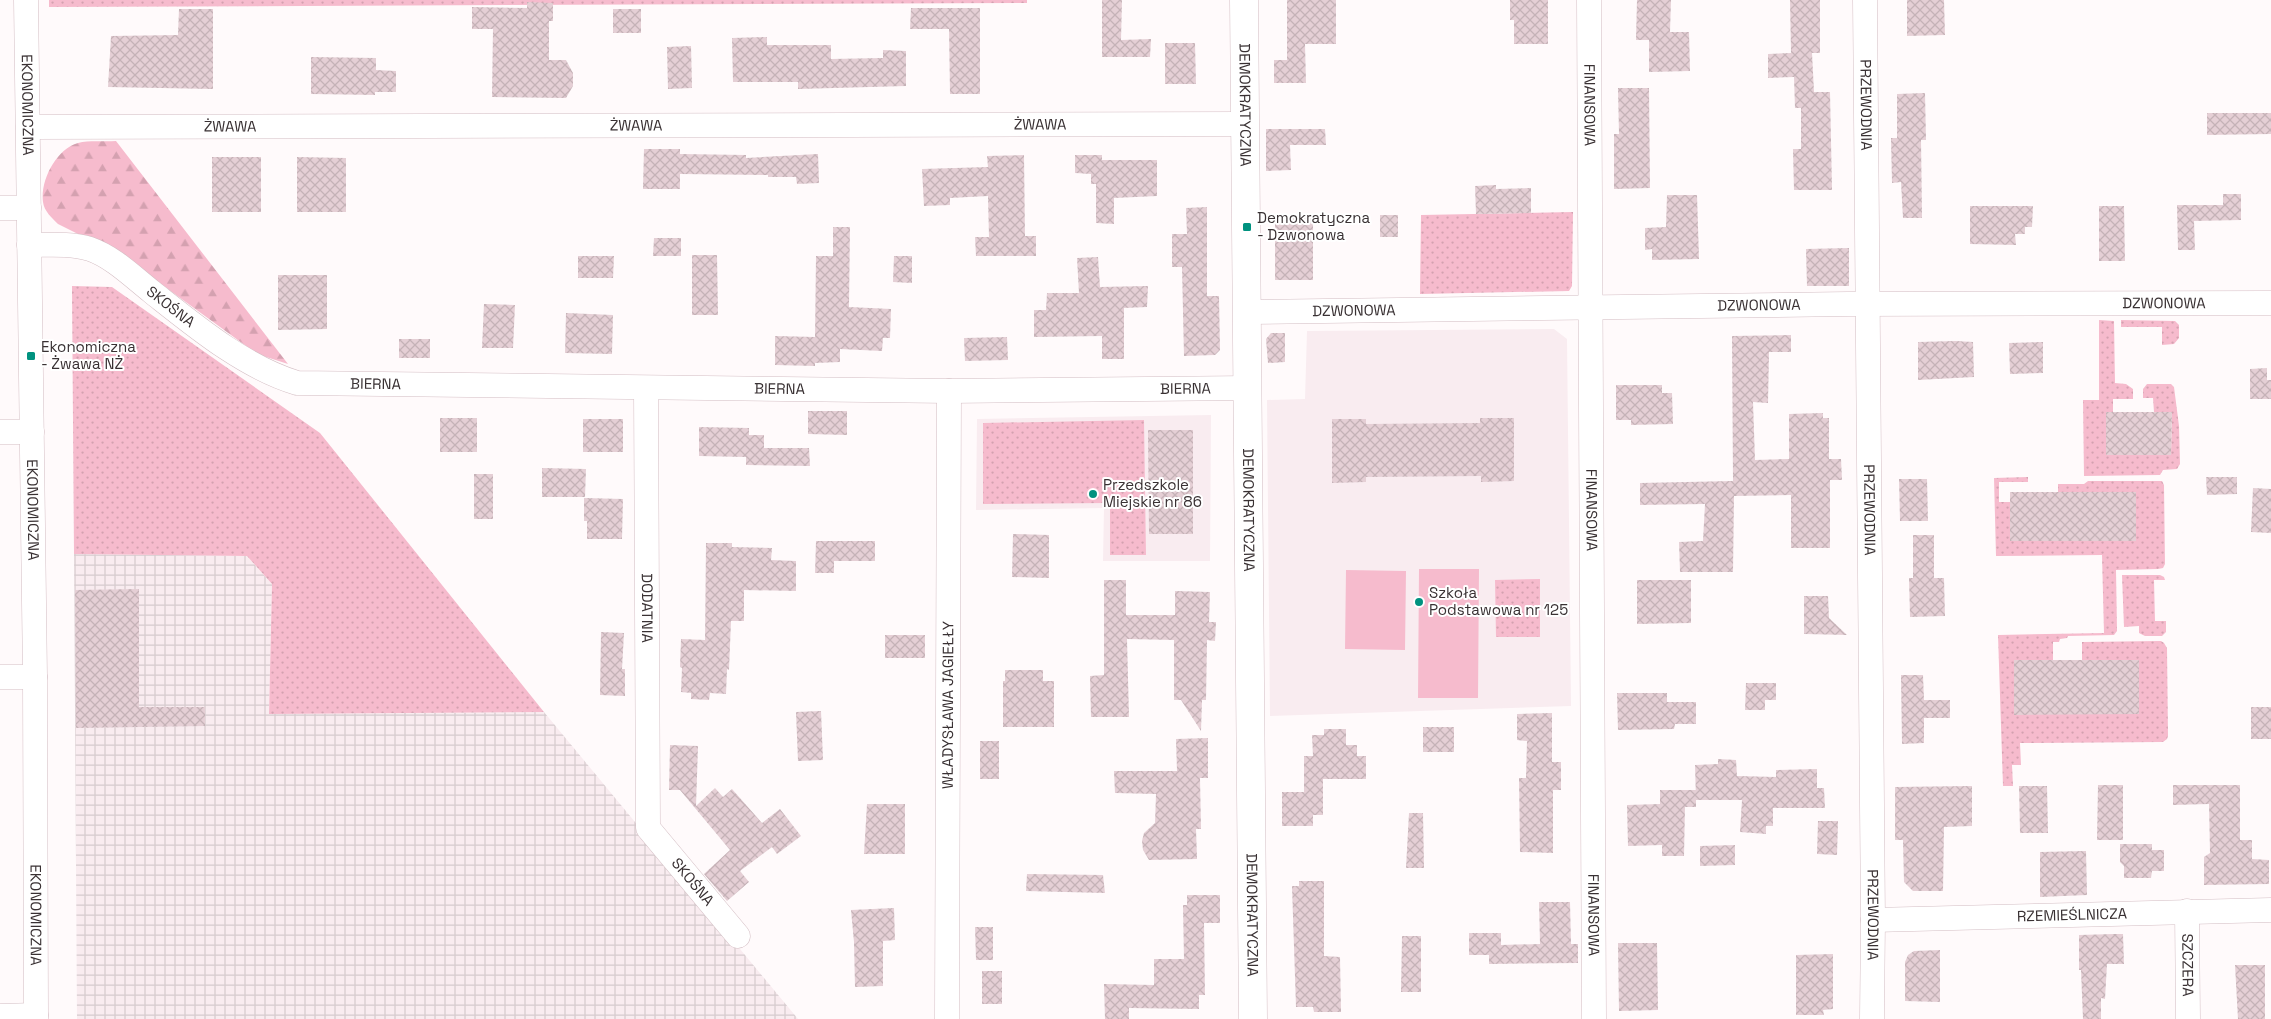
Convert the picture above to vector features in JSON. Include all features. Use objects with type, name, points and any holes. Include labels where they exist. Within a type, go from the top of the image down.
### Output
[{"type":"street","name":"EKONOMICZNA","points":[[26,0],[35,677],[36,1017]]},
{"type":"street","name":"DEMOKRATYCZNA","points":[[1244,0],[1244,124],[1249,388],[1253,1019]]},
{"type":"street","name":"FINANSOWA","points":[[1589,0],[1594,1019]]},
{"type":"street","name":"PRZEWODNIA","points":[[1865,0],[1873,920],[1872,1019]]},
{"type":"street","name":"ŻWAWA","points":[[28,127],[1244,124]]},
{"type":"street","points":[[0,208],[29,208]]},
{"type":"street","name":"SKOŚNA","points":[[29,245],[75,245],[91,249],[121,267],[243,359],[282,378],[297,383],[311,384]]},
{"type":"street","name":"DZWONOWA","points":[[1248,312],[1867,304],[2271,303]]},
{"type":"street","name":"BIERNA","points":[[311,384],[949,391],[1249,388]]},
{"type":"street","name":"DODATNIA","points":[[646,388],[648,828]]},
{"type":"street","name":"WŁADYSŁAWA JAGIEŁŁY","points":[[947,1019],[949,391]]},
{"type":"street","points":[[0,432],[32,432]]},
{"type":"street","points":[[0,678],[35,677]]},
{"type":"street","name":"SKOŚNA","points":[[648,828],[738,936]]},
{"type":"street","name":"RZEMIEŚLNICZA","points":[[1873,920],[2271,910]]},
{"type":"street","name":"SZCZERA","points":[[2187,911],[2188,1019]]},
{"type":"street","points":[[0,1016],[36,1017]]},
{"type":"shaded area","name":"Szkoła Podstawowa nr 125","points":[[1554,329],[1567,339],[1571,706],[1270,716],[1267,400],[1305,399],[1307,331]]},
{"type":"shaded area","name":"Przedszkole Miejskie nr 86","points":[[1211,415],[1210,561],[1103,561],[1104,508],[976,510],[977,419]]},
{"type":"shaded area","points":[[74,554],[247,556],[272,584],[269,714],[544,712],[798,1019],[77,1019]]},
{"type":"green space","points":[[49,0],[1027,0],[1027,3],[49,7]]},
{"type":"green space","points":[[116,141],[288,364],[257,354],[124,257],[58,224],[49,214],[43,202],[44,185],[56,159],[70,146],[78,143]]},
{"type":"green space","points":[[1573,212],[1572,286],[1569,291],[1420,294],[1421,215]]},
{"type":"green space","points":[[72,286],[112,287],[320,433],[544,712],[269,714],[272,584],[247,556],[74,554]]},
{"type":"green space","points":[[2099,320],[2114,321],[2115,383],[2126,384],[2133,389],[2133,399],[2113,399],[2113,412],[2106,412],[2106,454],[2171,455],[2172,413],[2154,412],[2153,398],[2143,398],[2143,389],[2147,384],[2171,384],[2174,387],[2179,426],[2180,464],[2177,469],[2163,470],[2160,475],[2084,476],[2083,400],[2099,400]]},
{"type":"green space","points":[[2121,320],[2175,321],[2179,325],[2179,338],[2174,344],[2162,345],[2162,327],[2121,327]]},
{"type":"green space","points":[[1144,420],[1146,555],[1110,555],[1110,503],[983,504],[983,423]]},
{"type":"green space","points":[[2028,477],[2028,482],[1999,482],[1999,502],[2010,502],[2011,541],[2136,541],[2136,492],[2058,492],[2058,484],[2084,484],[2088,481],[2162,481],[2164,485],[2165,564],[2163,568],[2158,569],[2116,570],[2117,631],[2114,635],[2068,636],[2067,638],[2060,639],[2059,642],[2053,642],[2053,660],[2014,660],[2014,714],[2138,714],[2138,660],[2082,660],[2082,642],[2161,641],[2167,648],[2168,736],[2163,742],[2020,743],[2021,765],[2012,765],[2013,786],[2003,786],[1998,635],[2104,633],[2102,555],[1996,556],[1994,478]]},
{"type":"green space","points":[[1419,569],[1479,569],[1478,698],[1418,698]]},
{"type":"green space","points":[[1346,570],[1406,571],[1405,650],[1345,649]]},
{"type":"green space","points":[[2122,575],[2160,575],[2164,577],[2165,580],[2154,580],[2155,621],[2166,621],[2166,632],[2162,636],[2145,636],[2139,633],[2139,626],[2124,627]]},
{"type":"green space","points":[[1540,579],[1540,637],[1496,637],[1495,580]]},
{"type":"building","points":[[1102,0],[1122,0],[1121,40],[1151,39],[1150,57],[1102,57]]},
{"type":"building","points":[[1287,0],[1336,0],[1336,44],[1305,44],[1306,83],[1274,83],[1274,60],[1287,60]]},
{"type":"building","points":[[1510,0],[1548,0],[1548,44],[1514,44],[1514,20],[1510,20]]},
{"type":"building","points":[[1637,0],[1671,0],[1670,32],[1689,32],[1690,71],[1649,72],[1649,40],[1636,40]]},
{"type":"building","points":[[1790,0],[1820,0],[1820,53],[1812,53],[1814,92],[1830,92],[1832,190],[1794,190],[1793,149],[1801,149],[1801,108],[1795,108],[1794,77],[1768,78],[1768,54],[1791,53]]},
{"type":"building","points":[[1907,0],[1944,0],[1945,35],[1907,36]]},
{"type":"building","points":[[527,2],[553,3],[553,21],[549,21],[549,60],[566,60],[573,73],[573,86],[566,98],[492,97],[493,29],[472,29],[472,7],[527,8]]},
{"type":"building","points":[[911,8],[980,8],[980,94],[950,94],[949,29],[910,29]]},
{"type":"building","points":[[179,9],[213,9],[213,89],[108,87],[111,36],[178,35]]},
{"type":"building","points":[[613,9],[641,9],[641,33],[613,33]]},
{"type":"building","points":[[767,37],[767,45],[831,45],[831,59],[883,58],[883,50],[906,51],[906,86],[798,89],[798,82],[733,82],[732,38]]},
{"type":"building","points":[[1165,43],[1195,43],[1196,84],[1165,84]]},
{"type":"building","points":[[691,46],[692,88],[668,89],[667,47]]},
{"type":"building","points":[[311,57],[376,58],[376,70],[396,71],[396,92],[375,92],[375,95],[311,94]]},
{"type":"building","points":[[1618,88],[1649,88],[1650,188],[1614,189],[1614,134],[1619,134]]},
{"type":"building","points":[[1925,93],[1926,140],[1921,140],[1922,218],[1903,218],[1901,182],[1892,183],[1891,138],[1897,138],[1897,94]]},
{"type":"building","points":[[2207,113],[2271,113],[2271,134],[2207,135]]},
{"type":"building","points":[[1266,129],[1325,129],[1326,145],[1290,145],[1291,170],[1266,171]]},
{"type":"building","points":[[644,149],[680,149],[680,154],[746,155],[746,158],[818,154],[819,183],[797,184],[796,177],[768,177],[768,175],[680,174],[680,189],[643,189]]},
{"type":"building","points":[[1024,155],[1025,236],[1036,236],[1036,256],[976,256],[975,237],[989,237],[988,196],[950,198],[950,205],[924,206],[922,169],[988,167],[987,156]]},
{"type":"building","points":[[1075,155],[1102,155],[1102,160],[1157,160],[1157,196],[1114,198],[1114,224],[1096,223],[1096,184],[1091,184],[1091,174],[1075,173]]},
{"type":"building","points":[[212,157],[261,157],[261,212],[212,212]]},
{"type":"building","points":[[297,157],[346,158],[346,212],[297,212]]},
{"type":"building","points":[[1496,185],[1496,189],[1531,188],[1531,213],[1476,214],[1475,186]]},
{"type":"building","points":[[2223,194],[2241,194],[2241,220],[2194,221],[2195,250],[2178,250],[2177,205],[2223,205]]},
{"type":"building","points":[[1667,195],[1697,195],[1699,259],[1652,260],[1652,249],[1645,250],[1645,228],[1666,227]]},
{"type":"building","points":[[1970,206],[2033,206],[2032,227],[2025,227],[2025,234],[2015,234],[2016,245],[1970,244]]},
{"type":"building","points":[[2099,206],[2124,206],[2125,261],[2099,261]]},
{"type":"building","points":[[1207,207],[1207,296],[1219,296],[1220,350],[1215,355],[1184,356],[1182,267],[1172,267],[1172,234],[1187,234],[1186,208]]},
{"type":"building","points":[[1380,215],[1398,215],[1398,237],[1380,237]]},
{"type":"building","points":[[1275,216],[1313,216],[1313,280],[1275,280]]},
{"type":"building","points":[[833,227],[850,227],[849,307],[891,309],[890,338],[883,338],[882,351],[840,349],[840,362],[815,363],[815,366],[775,365],[775,336],[815,337],[816,256],[833,256]]},
{"type":"building","points":[[654,238],[681,238],[681,256],[653,256]]},
{"type":"building","points":[[1849,248],[1849,286],[1807,286],[1806,249]]},
{"type":"building","points":[[692,255],[717,255],[718,315],[692,315]]},
{"type":"building","points":[[578,256],[614,256],[613,278],[578,278]]},
{"type":"building","points":[[894,256],[912,256],[912,283],[893,282]]},
{"type":"building","points":[[1098,257],[1100,287],[1148,286],[1147,307],[1124,308],[1124,359],[1102,359],[1102,336],[1034,337],[1034,310],[1046,310],[1047,293],[1079,293],[1077,258]]},
{"type":"building","points":[[278,275],[327,275],[327,329],[278,330]]},
{"type":"building","points":[[484,304],[515,305],[513,348],[482,348]]},
{"type":"building","points":[[566,313],[613,315],[612,354],[565,353]]},
{"type":"building","points":[[1271,333],[1285,333],[1285,362],[1268,363],[1266,339]]},
{"type":"building","points":[[1791,335],[1791,352],[1769,352],[1768,403],[1753,402],[1755,460],[1789,459],[1789,414],[1823,413],[1823,418],[1829,418],[1829,459],[1841,459],[1842,480],[1830,480],[1830,548],[1791,548],[1791,495],[1734,496],[1733,572],[1680,572],[1679,542],[1703,541],[1705,504],[1640,505],[1640,483],[1733,481],[1732,336]]},
{"type":"building","points":[[1007,337],[1008,360],[965,361],[964,338]]},
{"type":"building","points":[[399,339],[430,339],[430,358],[399,358]]},
{"type":"building","points":[[1918,342],[1973,342],[1974,377],[1918,380]]},
{"type":"building","points":[[2043,342],[2043,373],[2010,374],[2009,343]]},
{"type":"building","points":[[2267,368],[2267,380],[2271,380],[2271,399],[2250,399],[2250,369]]},
{"type":"building","points":[[1616,385],[1662,385],[1662,393],[1672,393],[1673,424],[1631,425],[1631,420],[1616,420]]},
{"type":"building","points":[[808,411],[847,411],[847,435],[808,434]]},
{"type":"building","points":[[2106,412],[2172,412],[2171,455],[2106,455]]},
{"type":"building","points":[[440,418],[477,418],[477,452],[440,452]]},
{"type":"building","points":[[1480,418],[1514,418],[1514,481],[1481,482],[1481,476],[1366,477],[1366,482],[1332,483],[1332,419],[1366,419],[1366,424],[1480,423]]},
{"type":"building","points":[[583,419],[623,419],[623,452],[583,452]]},
{"type":"building","points":[[699,427],[749,428],[749,435],[764,435],[764,448],[809,448],[810,466],[746,465],[746,457],[699,456]]},
{"type":"building","points":[[1148,430],[1193,430],[1193,534],[1149,534]]},
{"type":"building","points":[[542,468],[586,469],[585,497],[542,497]]},
{"type":"building","points":[[474,474],[493,474],[493,519],[474,519]]},
{"type":"building","points":[[2206,477],[2237,477],[2237,494],[2207,495]]},
{"type":"building","points":[[1899,479],[1927,479],[1928,521],[1900,521]]},
{"type":"building","points":[[2253,488],[2271,489],[2271,533],[2251,532]]},
{"type":"building","points":[[2010,492],[2136,492],[2136,541],[2010,541]]},
{"type":"building","points":[[584,498],[623,499],[622,539],[587,539],[587,521],[584,521]]},
{"type":"building","points":[[1013,534],[1049,535],[1049,578],[1012,577]]},
{"type":"building","points":[[1913,535],[1934,535],[1934,578],[1944,578],[1945,616],[1910,617],[1909,578],[1913,578]]},
{"type":"building","points":[[816,541],[875,541],[875,561],[834,561],[834,573],[815,573]]},
{"type":"building","points":[[706,543],[732,543],[732,547],[772,548],[771,560],[796,561],[796,591],[744,590],[744,621],[731,621],[726,694],[710,693],[709,700],[691,699],[691,693],[681,692],[682,668],[680,667],[681,639],[705,640]]},
{"type":"building","points":[[1104,580],[1126,580],[1126,615],[1175,615],[1175,591],[1210,592],[1209,622],[1216,622],[1215,641],[1207,640],[1206,700],[1202,700],[1201,731],[1181,700],[1174,700],[1174,640],[1127,639],[1129,717],[1091,717],[1090,676],[1104,675]]},
{"type":"building","points":[[1637,580],[1691,580],[1691,623],[1637,624]]},
{"type":"building","points":[[139,589],[139,707],[205,707],[205,726],[76,728],[75,590]]},
{"type":"building","points":[[1804,596],[1828,596],[1829,618],[1847,635],[1804,634]]},
{"type":"building","points":[[601,632],[624,633],[622,669],[625,669],[625,696],[600,695]]},
{"type":"building","points":[[885,635],[925,635],[925,658],[885,658]]},
{"type":"building","points":[[2014,660],[2139,660],[2139,714],[2014,715]]},
{"type":"building","points":[[1005,670],[1043,670],[1043,681],[1054,681],[1054,727],[1003,727],[1003,681],[1005,681]]},
{"type":"building","points":[[1901,675],[1923,675],[1924,700],[1950,700],[1950,718],[1924,718],[1924,743],[1902,744]]},
{"type":"building","points":[[1746,683],[1776,683],[1776,700],[1765,700],[1765,710],[1745,710]]},
{"type":"building","points":[[1617,693],[1667,693],[1667,702],[1696,702],[1696,724],[1675,724],[1674,729],[1618,730]]},
{"type":"building","points":[[2251,707],[2271,707],[2271,739],[2251,739]]},
{"type":"building","points":[[821,711],[823,760],[798,761],[796,712]]},
{"type":"building","points":[[1552,713],[1552,762],[1561,762],[1561,790],[1553,790],[1553,853],[1520,852],[1519,778],[1526,778],[1527,741],[1517,740],[1517,714]]},
{"type":"building","points":[[1423,727],[1454,727],[1454,752],[1423,752]]},
{"type":"building","points":[[1324,729],[1346,729],[1346,745],[1357,745],[1357,756],[1366,756],[1366,779],[1323,779],[1323,815],[1313,815],[1313,826],[1282,826],[1282,792],[1304,792],[1304,756],[1313,756],[1312,735],[1324,735]]},
{"type":"building","points":[[1208,738],[1208,778],[1200,778],[1201,829],[1196,829],[1197,859],[1149,860],[1143,850],[1142,841],[1144,833],[1155,823],[1156,794],[1115,793],[1114,771],[1177,771],[1176,739]]},
{"type":"building","points":[[980,741],[999,741],[999,779],[980,779]]},
{"type":"building","points":[[670,745],[698,746],[696,806],[715,788],[723,797],[732,789],[762,823],[780,809],[801,836],[777,854],[772,847],[740,871],[749,882],[727,901],[704,874],[730,850],[680,790],[669,790]]},
{"type":"building","points":[[1718,759],[1736,760],[1737,776],[1776,777],[1776,770],[1817,769],[1817,788],[1824,788],[1825,808],[1773,808],[1773,826],[1766,826],[1766,834],[1740,832],[1742,800],[1696,800],[1695,765],[1718,764]]},
{"type":"building","points":[[2098,785],[2123,785],[2123,840],[2097,840]]},
{"type":"building","points":[[2173,785],[2240,785],[2240,840],[2252,840],[2252,859],[2269,860],[2269,884],[2204,885],[2204,857],[2210,853],[2209,804],[2173,805]]},
{"type":"building","points":[[1972,786],[1972,826],[1944,827],[1943,891],[1913,891],[1904,882],[1903,840],[1895,840],[1895,787]]},
{"type":"building","points":[[2019,786],[2047,786],[2048,833],[2020,833]]},
{"type":"building","points":[[1660,790],[1696,790],[1696,807],[1685,807],[1684,856],[1662,856],[1662,845],[1628,846],[1627,805],[1660,804]]},
{"type":"building","points":[[867,804],[905,804],[905,854],[864,854]]},
{"type":"building","points":[[1409,813],[1423,813],[1424,868],[1406,868]]},
{"type":"building","points":[[1818,821],[1838,821],[1837,855],[1817,854]]},
{"type":"building","points":[[2120,844],[2152,844],[2152,850],[2164,850],[2164,871],[2152,871],[2151,878],[2124,878],[2124,866],[2120,862]]},
{"type":"building","points":[[1735,845],[1735,865],[1700,866],[1700,846]]},
{"type":"building","points":[[2086,851],[2087,895],[2040,897],[2040,852]]},
{"type":"building","points":[[1027,874],[1103,875],[1105,893],[1026,891]]},
{"type":"building","points":[[1299,881],[1324,881],[1324,956],[1340,957],[1341,1012],[1314,1012],[1313,1007],[1296,1007],[1292,886],[1299,886]]},
{"type":"building","points":[[1187,895],[1220,895],[1220,923],[1204,923],[1205,995],[1199,995],[1199,1009],[1129,1008],[1129,1019],[1105,1019],[1104,984],[1154,985],[1154,959],[1184,959],[1183,905],[1187,905]]},
{"type":"building","points":[[1539,902],[1570,902],[1571,944],[1578,944],[1578,963],[1489,964],[1489,955],[1469,955],[1469,933],[1501,933],[1501,945],[1540,944]]},
{"type":"building","points":[[894,908],[895,940],[883,941],[883,986],[855,987],[851,910]]},
{"type":"building","points":[[975,927],[993,927],[993,960],[976,960]]},
{"type":"building","points":[[2123,934],[2124,964],[2107,964],[2105,999],[2101,998],[2101,1019],[2083,1019],[2081,970],[2079,970],[2079,935]]},
{"type":"building","points":[[1402,936],[1421,936],[1421,992],[1401,992]]},
{"type":"building","points":[[1618,943],[1657,943],[1658,1010],[1619,1011]]},
{"type":"building","points":[[1940,950],[1940,1002],[1905,1001],[1905,962],[1908,955],[1914,951]]},
{"type":"building","points":[[1833,954],[1833,1009],[1823,1010],[1824,1015],[1796,1015],[1796,955]]},
{"type":"building","points":[[2235,965],[2265,965],[2265,1019],[2238,1019]]},
{"type":"building","points":[[982,971],[1002,971],[1002,1004],[982,1004]]},
{"type":"place","name":"Demokratyczna - Dzwonowa","points":[[1247,227]]},
{"type":"place","name":"Ekonomiczna - Żwawa NŻ","points":[[31,356]]},
{"type":"place","name":"Przedszkole Miejskie nr 86","points":[[1093,494]]},
{"type":"place","name":"Szkoła Podstawowa nr 125","points":[[1419,602]]}]
